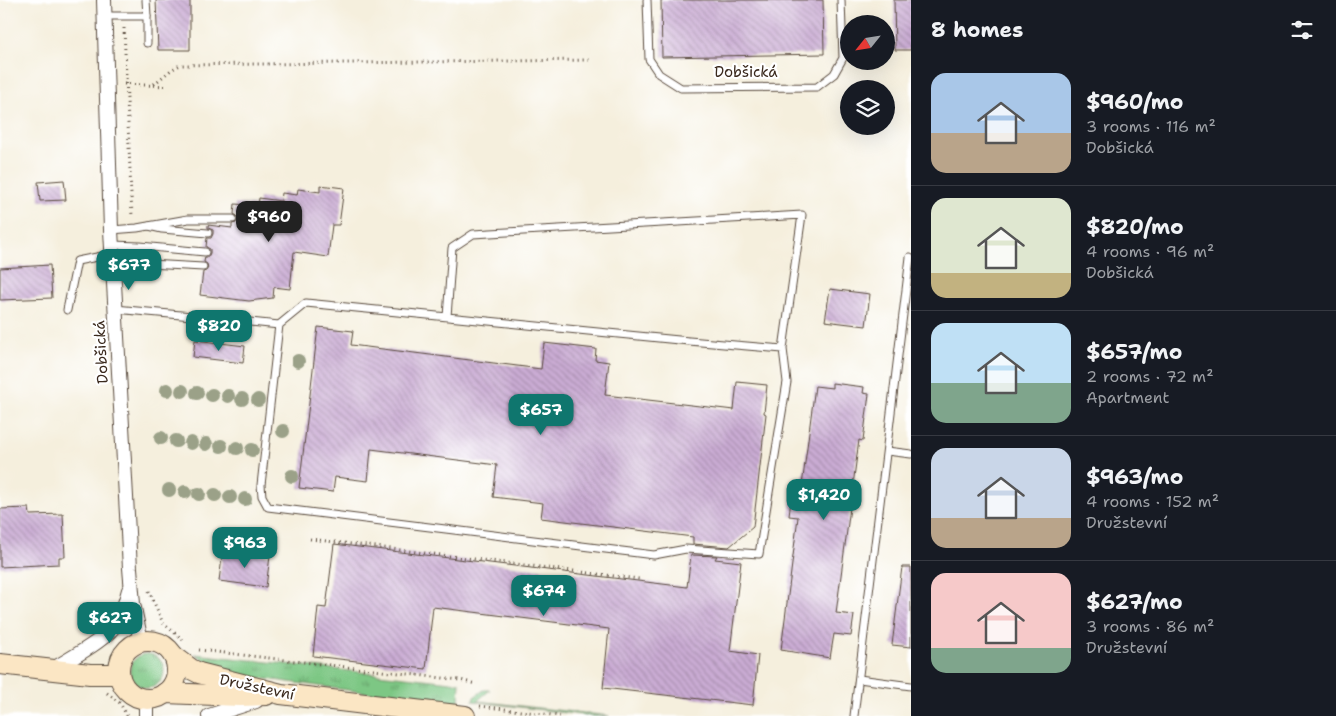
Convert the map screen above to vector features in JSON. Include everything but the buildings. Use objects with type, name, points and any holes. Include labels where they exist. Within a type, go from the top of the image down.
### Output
[{"type":"main road","points":[[153,703],[172,686],[176,677],[180,649],[169,649],[161,643],[141,641],[133,644],[127,650],[119,665],[119,674],[122,683],[128,691],[153,703],[281,694]]},
{"type":"main road","name":"Družstevní","points":[[180,649],[190,670],[281,694],[470,710]]},
{"type":"main road","points":[[0,664],[90,674],[119,674]]},
{"type":"street","name":"Dobšická","points":[[104,0],[115,309],[131,584],[141,641]]},
{"type":"street","points":[[52,670],[111,631],[122,612],[131,584]]},
{"type":"street","points":[[209,716],[281,694]]},
{"type":"lane","points":[[146,0],[147,43]]},
{"type":"lane","name":"Dobšická","points":[[647,0],[649,59],[659,74],[681,88],[816,87],[834,74],[843,58],[841,0]]},
{"type":"lane","points":[[104,16],[147,16]]},
{"type":"lane","points":[[448,317],[452,248],[473,234],[802,215],[783,349],[787,382],[759,554],[686,549],[654,555],[268,507],[262,496],[261,485],[279,325],[306,302],[448,317],[783,349]]},
{"type":"lane","points":[[111,230],[137,228],[188,219],[233,219]]},
{"type":"lane","points":[[147,225],[162,229],[208,234]]},
{"type":"lane","points":[[67,310],[77,261],[140,246],[205,252]]},
{"type":"lane","points":[[112,254],[204,267]]},
{"type":"lane","points":[[854,716],[908,289],[910,257]]},
{"type":"lane","points":[[115,309],[203,317]]},
{"type":"lane","points":[[220,319],[279,325]]},
{"type":"lane","points":[[887,451],[911,454]]},
{"type":"lane","points":[[859,679],[911,686]]},
{"type":"path","points":[[124,25],[132,218]]},
{"type":"path","points":[[154,84],[180,65],[589,60]]},
{"type":"path","points":[[106,85],[154,84],[168,86]]},
{"type":"path","points":[[310,539],[640,579]]},
{"type":"path","points":[[148,584],[149,592],[163,624],[180,649]]},
{"type":"path","points":[[193,646],[200,651],[460,680],[476,684]]},
{"type":"path","points":[[470,710],[560,716]]},
{"type":"green space","points":[[147,654],[159,659],[164,671],[159,683],[147,688],[135,683],[130,671],[135,659]]},
{"type":"green space","points":[[195,654],[460,683],[459,701],[451,704],[222,673],[214,671],[215,664]]},
{"type":"green space","points":[[484,690],[490,690],[477,701],[609,716],[591,716],[473,701],[474,697]]}]
